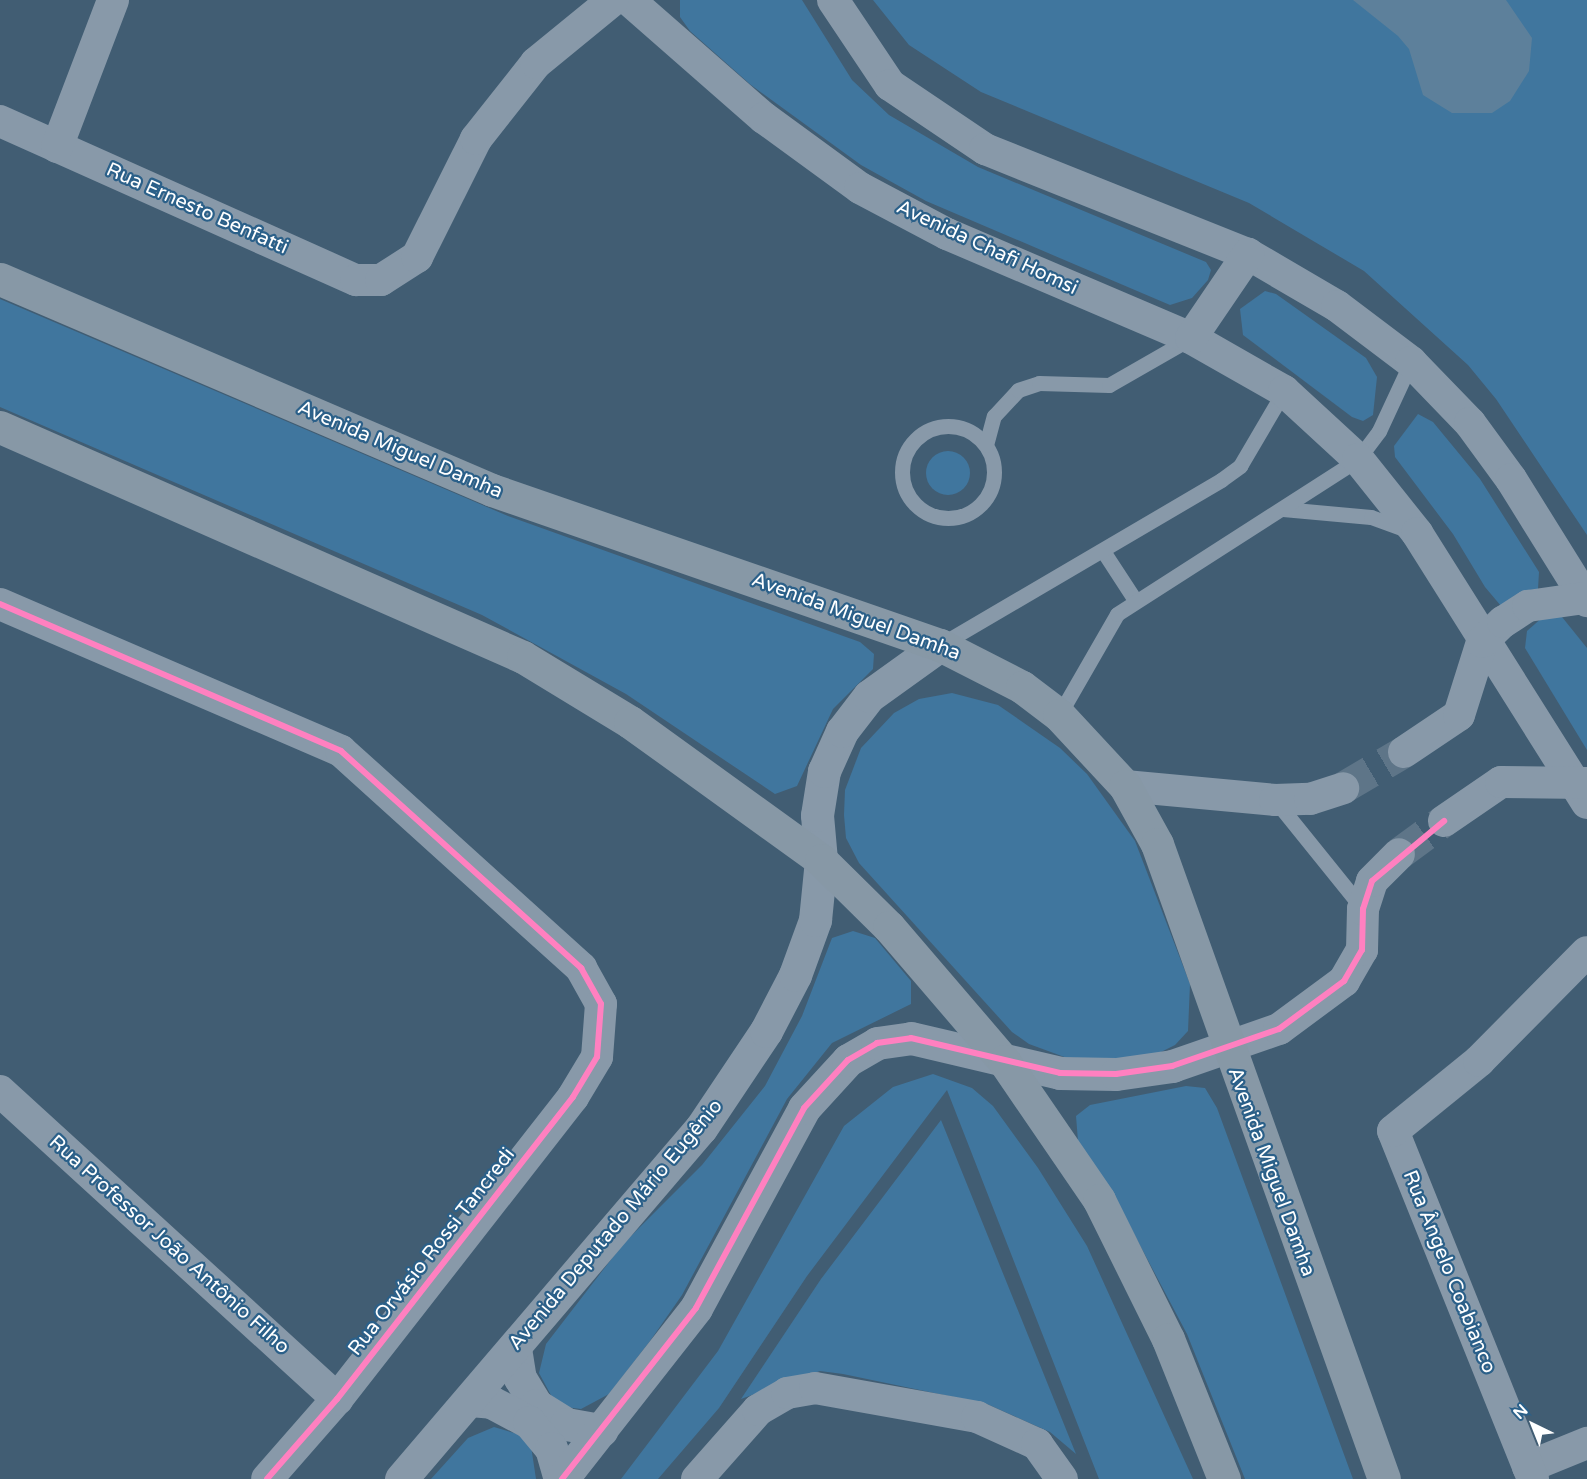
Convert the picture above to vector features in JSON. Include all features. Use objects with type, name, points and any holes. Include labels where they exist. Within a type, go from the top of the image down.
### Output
[{"type":"main road","name":"Avenida Miguel Damha","points":[[0,279],[492,490],[940,645],[1022,687],[1059,715],[1125,786],[1186,920],[1227,1047],[1384,1479]]},
{"type":"main road","points":[[0,427],[523,657],[630,722],[820,860],[889,927],[1004,1061],[1099,1200],[1168,1339],[1224,1479]]},
{"type":"street","points":[[57,147],[113,0]]},
{"type":"street","name":"Rua Ernesto Benfatti","points":[[0,122],[356,280],[396,273],[417,257],[476,139],[536,63],[613,0]]},
{"type":"street","name":"Avenida Chafi Homsi","points":[[629,0],[764,118],[860,188],[946,234],[1191,338],[1284,391],[1358,459],[1417,533],[1482,642],[1582,788]]},
{"type":"street","points":[[833,0],[890,86],[985,149],[1248,254],[1337,306],[1411,362],[1470,423],[1511,479],[1586,599],[1528,606],[1482,642],[1459,715],[1404,752]]},
{"type":"street","points":[[1191,338],[1248,254]]},
{"type":"street","name":"Rua Orvásio Rossi Tancredi","points":[[0,604],[342,751],[580,968],[601,1004],[603,1032],[597,1057],[573,1097],[337,1400],[267,1479]]},
{"type":"street","name":"Avenida Deputado Mário Eugênio","points":[[401,1479],[701,1128],[766,1031],[815,920],[820,860],[817,815],[824,771],[842,731],[869,696],[940,645]]},
{"type":"street","points":[[1444,821],[1501,782],[1582,788]]},
{"type":"street","points":[[1125,786],[1275,800],[1310,799],[1343,788]]},
{"type":"street","points":[[561,1479],[696,1308],[804,1108],[848,1060],[877,1043],[911,1038],[951,1043],[1004,1061],[1060,1072],[1116,1074],[1173,1066],[1279,1029],[1344,981],[1362,950],[1363,909],[1372,881],[1399,854]]},
{"type":"street","name":"Rua Ângelo Coabianco","points":[[1530,1473],[1393,1131],[1479,1061],[1587,952]]},
{"type":"street","name":"Rua Professor João Antônio Filho","points":[[0,1091],[337,1400]]},
{"type":"street","points":[[515,1347],[520,1378],[536,1405],[566,1424],[601,1430]]},
{"type":"street","points":[[697,1479],[758,1410],[787,1393],[836,1390],[977,1417],[1037,1444],[1062,1479]]},
{"type":"street","points":[[470,1400],[491,1402],[529,1422],[551,1448],[561,1479]]},
{"type":"street","points":[[1530,1473],[1587,1443]]},
{"type":"lane","points":[[994,416],[986,445],[994,475],[977,507],[940,517],[914,503],[902,474],[911,445],[936,428],[967,429],[994,416],[1018,390],[1039,383],[1109,385],[1191,338]]},
{"type":"lane","points":[[1059,715],[1117,614],[1135,600],[1358,459],[1379,431],[1411,362]]},
{"type":"lane","points":[[940,645],[1103,551],[1240,466],[1284,391]]},
{"type":"lane","points":[[967,429],[986,445]]},
{"type":"lane","points":[[1283,508],[1371,518],[1417,533]]},
{"type":"lane","points":[[1103,551],[1135,600]]},
{"type":"lane","points":[[1275,800],[1363,909]]},
{"type":"shaded area","points":[[680,0],[802,0],[852,80],[889,115],[978,167],[1206,262],[1211,270],[1208,280],[1192,298],[1170,305],[926,201],[861,165],[751,85],[690,31],[680,17]]},
{"type":"shaded area","points":[[873,0],[1587,0],[1587,535],[1496,399],[1468,365],[1364,271],[1249,203],[981,92],[909,45]]},
{"type":"shaded area","points":[[1353,0],[1506,0],[1532,38],[1529,71],[1510,101],[1492,113],[1452,113],[1423,95],[1409,49],[1398,36]]},
{"type":"shaded area","points":[[1265,291],[1276,294],[1366,358],[1377,377],[1373,415],[1363,421],[1352,417],[1243,335],[1240,309]]},
{"type":"shaded area","points":[[0,299],[508,516],[860,642],[874,654],[873,669],[833,709],[797,786],[775,794],[626,694],[482,615],[0,407]]},
{"type":"shaded area","points":[[1418,414],[1433,422],[1480,479],[1539,572],[1538,589],[1515,606],[1501,606],[1485,587],[1453,534],[1395,457],[1394,446]]},
{"type":"shaded area","points":[[948,451],[963,458],[970,473],[963,488],[948,495],[933,488],[926,473],[933,458]]},
{"type":"shaded area","points":[[1544,616],[1562,617],[1587,648],[1587,750],[1525,648],[1527,631]]},
{"type":"shaded area","points":[[952,693],[998,705],[1060,748],[1087,774],[1135,841],[1190,984],[1188,1031],[1175,1045],[1155,1055],[1078,1062],[1029,1044],[1012,1032],[859,863],[846,838],[844,815],[845,790],[861,748],[894,713],[919,699]]},
{"type":"shaded area","points":[[853,931],[875,938],[911,981],[911,1004],[832,1043],[787,1099],[682,1295],[650,1341],[609,1394],[581,1409],[565,1407],[553,1399],[539,1373],[546,1344],[623,1244],[702,1165],[765,1086],[802,1016],[832,938]]},
{"type":"shaded area","points":[[933,1074],[972,1088],[993,1106],[1038,1168],[1087,1246],[1193,1479],[1099,1479],[947,1090],[807,1276],[719,1408],[658,1479],[621,1479],[718,1351],[844,1126],[893,1087]]},
{"type":"shaded area","points":[[1186,1086],[1205,1088],[1217,1108],[1353,1479],[1245,1479],[1187,1334],[1116,1200],[1078,1141],[1076,1116],[1090,1105]]},
{"type":"shaded area","points":[[941,1120],[1076,1454],[1050,1432],[987,1404],[843,1374],[820,1371],[741,1399],[821,1279]]},
{"type":"shaded area","points":[[494,1427],[521,1435],[531,1446],[536,1479],[431,1479],[468,1438]]},
{"type":"tunnel","points":[[1343,788],[1404,752]]},
{"type":"tunnel","points":[[1399,854],[1444,821]]},
{"type":"cycle path","points":[[0,604],[341,751],[581,968],[601,1004],[597,1057],[573,1097],[337,1399],[267,1479]]},
{"type":"cycle path","points":[[562,1479],[696,1308],[804,1108],[848,1060],[877,1043],[911,1038],[1060,1073],[1116,1074],[1172,1066],[1279,1029],[1344,981],[1362,950],[1363,909],[1372,881],[1444,821]]}]
